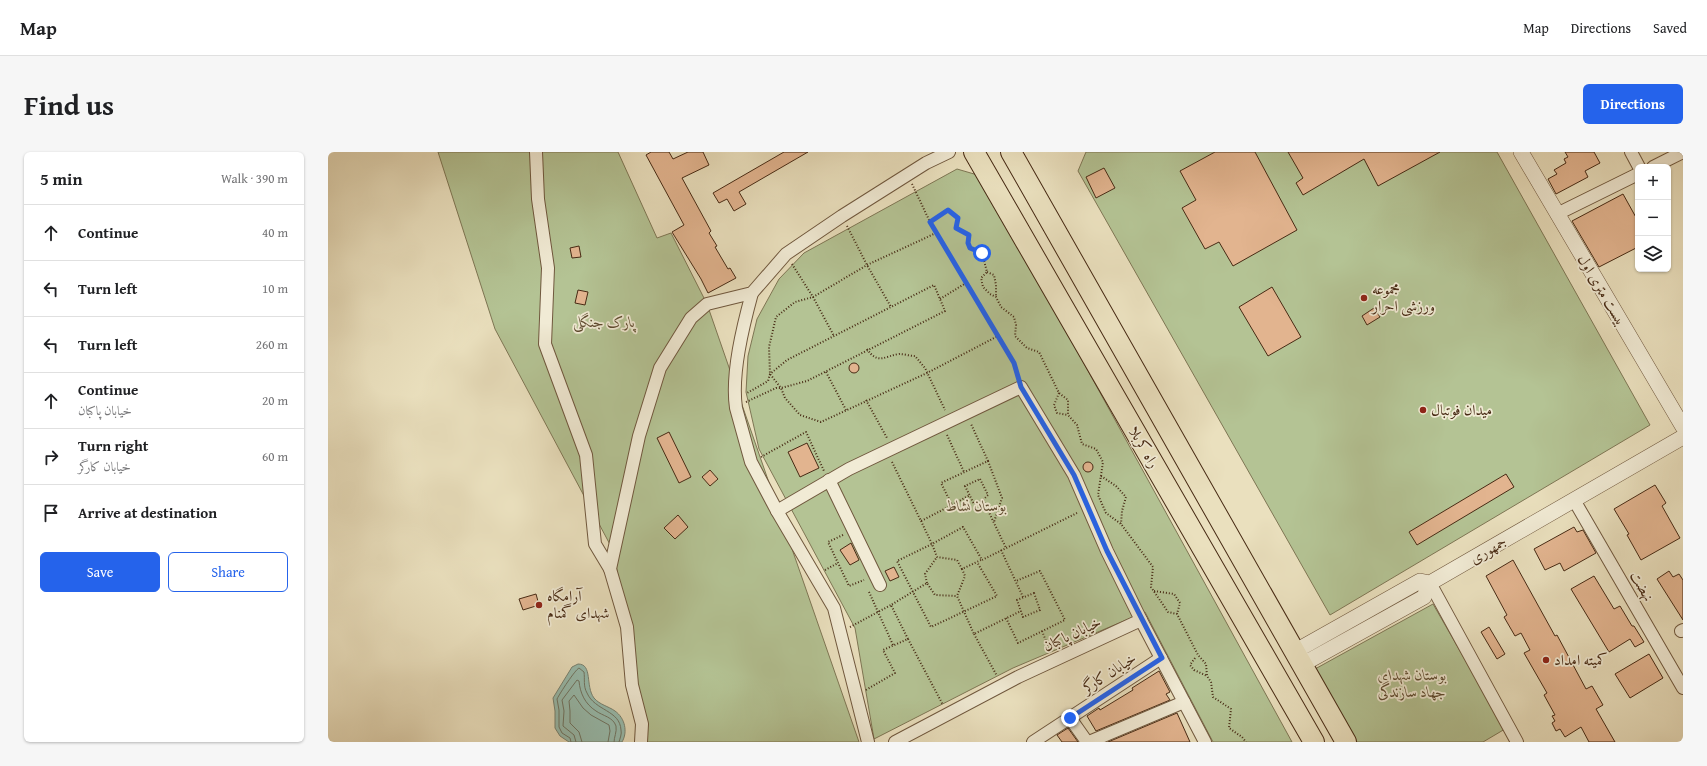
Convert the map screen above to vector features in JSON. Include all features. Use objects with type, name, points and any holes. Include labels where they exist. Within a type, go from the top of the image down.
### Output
[{"type":"main road","name":"راه کربلا","points":[[974,152],[1314,742]]},
{"type":"main road","name":"راه کربلا","points":[[1011,152],[1346,742]]},
{"type":"street","points":[[536,152],[538,199],[548,268],[545,344],[586,455],[595,544],[610,570],[627,627],[632,685],[642,724],[641,742]]},
{"type":"street","points":[[868,742],[834,608],[777,511],[751,462],[736,404],[738,353],[752,293],[786,254],[842,216],[908,176],[924,158],[949,152]]},
{"type":"street","name":"بیست متری اول","points":[[1521,152],[1683,427]]},
{"type":"street","points":[[1631,152],[1637,164]]},
{"type":"street","points":[[1659,164],[1683,152]]},
{"type":"street","points":[[1557,214],[1635,175]]},
{"type":"street","points":[[610,570],[638,436],[660,368],[691,318],[707,304],[752,293]]},
{"type":"street","points":[[777,511],[849,468],[892,448],[951,426],[1021,387],[1074,475],[1107,551],[1204,742]]},
{"type":"street","name":"جمهوری","points":[[1299,659],[1301,648],[1420,581],[1430,583],[1683,437]]},
{"type":"street","points":[[829,480],[880,585]]},
{"type":"street","name":"نهضت","points":[[1574,500],[1683,688]]},
{"type":"street","points":[[1430,583],[1517,742]]},
{"type":"street","name":"خیابان پاکبان","points":[[895,742],[1002,685],[1141,620]]},
{"type":"street","name":"خیابان کارگر","points":[[1033,742],[1162,658]]},
{"type":"street","points":[[1070,718],[1088,742],[1184,702]]},
{"type":"path","points":[[908,176],[936,233],[1014,363],[1021,387]]},
{"type":"path","points":[[930,222],[948,210],[958,218],[956,228],[969,235],[968,243],[970,248],[982,253],[987,272]]},
{"type":"path","points":[[842,216],[867,265],[891,307]]},
{"type":"path","points":[[736,404],[768,381],[770,374],[769,347],[776,317],[795,302],[813,297],[867,265],[936,233]]},
{"type":"path","points":[[786,254],[813,297],[834,336]]},
{"type":"path","points":[[987,272],[981,278],[983,287],[990,294],[996,297]]},
{"type":"path","points":[[987,272],[994,275],[996,297],[1001,307],[1014,317],[1016,325],[1015,336],[1027,348],[1039,352],[1059,393],[1068,400],[1068,415]]},
{"type":"path","points":[[940,299],[966,283]]},
{"type":"path","points":[[736,404],[776,388],[806,381],[945,311],[934,285],[788,360],[770,374]]},
{"type":"path","points":[[770,374],[781,388],[785,398],[800,415],[820,422],[927,372],[998,336]]},
{"type":"path","points":[[867,349],[871,355],[884,359],[899,354],[915,356],[927,372],[951,426],[947,435],[964,472]]},
{"type":"path","points":[[826,372],[846,410]]},
{"type":"path","points":[[1059,393],[1054,405],[1057,412],[1068,415],[1077,424],[1082,444],[1096,449],[1103,462],[1098,495],[1106,513],[1121,524],[1153,567],[1151,587],[1168,612],[1177,614]]},
{"type":"path","points":[[866,400],[892,448]]},
{"type":"path","points":[[965,426],[971,423],[988,460],[1002,498],[994,522]]},
{"type":"path","points":[[751,462],[806,432],[829,480]]},
{"type":"path","points":[[952,505],[941,483],[988,460]]},
{"type":"path","points":[[886,465],[892,462],[937,557]]},
{"type":"path","points":[[1101,476],[1116,486],[1126,497],[1122,511],[1121,524]]},
{"type":"path","points":[[980,479],[988,495],[982,500],[974,504],[965,486],[980,479]]},
{"type":"path","points":[[921,521],[970,495]]},
{"type":"path","points":[[982,500],[1006,548]]},
{"type":"path","points":[[962,569],[1088,508]]},
{"type":"path","points":[[977,562],[997,596],[931,627],[897,561],[964,527],[982,560]]},
{"type":"path","points":[[853,530],[828,542],[849,586],[863,580],[894,645]]},
{"type":"path","points":[[1001,550],[1023,597]]},
{"type":"path","points":[[937,557],[957,560],[966,576],[957,596],[974,634],[1002,685]]},
{"type":"path","points":[[937,557],[925,574],[927,584],[935,595],[957,596]]},
{"type":"path","points":[[1006,618],[1018,643],[1065,620],[1040,571],[1016,581]]},
{"type":"path","points":[[840,633],[927,584]]},
{"type":"path","points":[[1154,591],[1174,594],[1180,603],[1177,614],[1198,655],[1206,664],[1207,676],[1211,682],[1213,697],[1230,709],[1229,728],[1242,737],[1246,742]]},
{"type":"path","points":[[1034,593],[1040,610],[1023,617],[1021,612],[1017,600],[1034,593]]},
{"type":"path","points":[[891,605],[948,714]]},
{"type":"path","points":[[974,634],[1021,612]]},
{"type":"path","points":[[1042,631],[1054,660]]},
{"type":"path","points":[[856,695],[895,674],[883,650],[908,639]]},
{"type":"path","points":[[1195,658],[1190,665],[1194,670],[1207,676]]},
{"type":"green space","name":"پارک جنگلی","points":[[438,152],[618,152],[657,238],[671,233],[707,304],[859,742],[645,742],[614,552],[495,329]]},
{"type":"green space","name":"مجموعه ورزشی احرار","points":[[1086,152],[1497,152],[1650,425],[1330,615],[1078,171]]},
{"type":"green space","name":"بوستان نشاط","points":[[957,169],[981,176],[1292,742],[1213,742],[1145,612],[1013,668],[874,739],[855,628],[759,449],[746,392],[748,356],[757,319],[779,279],[804,253]]},
{"type":"green space","name":"بوستان شهدای جهاد سازندگی","points":[[1433,604],[1505,729],[1483,742],[1357,742],[1315,669]]},
{"type":"water","points":[[578,664],[583,665],[586,668],[591,693],[594,698],[615,711],[621,717],[625,730],[622,742],[569,742],[560,736],[555,728],[553,698],[572,667]]},
{"type":"building","points":[[651,152],[669,152],[673,159],[688,152],[703,152],[709,165],[682,178],[711,231],[709,233],[717,246],[715,247],[728,269],[730,268],[736,278],[708,293],[672,232],[684,225],[646,155]]},
{"type":"building","points":[[784,152],[808,152],[739,192],[746,204],[734,211],[727,199],[719,203],[713,193]]},
{"type":"building","points":[[1215,152],[1255,152],[1297,230],[1233,266],[1219,242],[1205,249],[1182,208],[1196,200],[1180,171]]},
{"type":"building","points":[[1288,152],[1440,152],[1378,186],[1364,159],[1303,195],[1296,183],[1303,178]]},
{"type":"building","points":[[1565,152],[1594,152],[1600,163],[1585,171],[1588,177],[1556,194],[1548,179],[1557,174],[1554,170],[1566,163],[1564,159],[1568,157]]},
{"type":"building","points":[[1104,168],[1115,188],[1096,198],[1086,177]]},
{"type":"building","points":[[1623,194],[1635,216],[1635,249],[1599,267],[1572,221]]},
{"type":"building","points":[[579,246],[581,257],[572,258],[570,248]]},
{"type":"building","points":[[1272,287],[1301,337],[1268,356],[1239,307]]},
{"type":"building","points":[[578,290],[588,292],[585,305],[575,303]]},
{"type":"building","points":[[1374,308],[1380,317],[1367,325],[1362,316]]},
{"type":"building","points":[[852,363],[856,363],[859,368],[856,373],[852,373],[849,370],[849,366]]},
{"type":"building","points":[[669,432],[691,477],[679,483],[657,438]]},
{"type":"building","points":[[807,443],[819,468],[800,477],[788,452]]},
{"type":"building","points":[[1088,462],[1093,467],[1088,472],[1083,467]]},
{"type":"building","points":[[710,470],[718,479],[710,486],[702,477]]},
{"type":"building","points":[[1506,474],[1514,487],[1417,545],[1409,532]]},
{"type":"building","points":[[1655,485],[1666,503],[1662,506],[1680,538],[1641,560],[1627,535],[1629,534],[1614,509]]},
{"type":"building","points":[[678,515],[688,527],[675,539],[664,528]]},
{"type":"building","points":[[1574,527],[1577,532],[1583,530],[1596,553],[1564,571],[1560,563],[1545,570],[1534,549]]},
{"type":"building","points":[[851,543],[859,560],[850,565],[840,550]]},
{"type":"building","points":[[1513,560],[1555,636],[1557,635],[1586,689],[1592,686],[1603,705],[1596,709],[1615,742],[1589,742],[1581,727],[1565,737],[1560,729],[1556,731],[1552,723],[1555,721],[1552,716],[1555,715],[1544,695],[1547,693],[1524,653],[1530,650],[1521,633],[1515,636],[1504,617],[1507,615],[1486,576]]},
{"type":"building","points":[[894,567],[899,577],[890,581],[885,571]]},
{"type":"building","points":[[1669,571],[1673,577],[1679,574],[1683,580],[1683,620],[1657,579]]},
{"type":"building","points":[[1594,576],[1614,609],[1620,606],[1644,642],[1635,647],[1630,639],[1609,652],[1571,589]]},
{"type":"building","points":[[536,594],[539,605],[523,610],[519,599]]},
{"type":"building","points":[[1489,627],[1505,654],[1497,659],[1481,632]]},
{"type":"building","points":[[1649,654],[1663,678],[1630,698],[1615,674]]},
{"type":"building","points":[[1159,671],[1170,692],[1166,694],[1170,700],[1096,731],[1087,716],[1133,690],[1132,688]]},
{"type":"building","points":[[1177,713],[1190,742],[1108,742]]},
{"type":"building","points":[[1068,728],[1078,742],[1062,742],[1057,735]]},
{"type":"place","name":"مجموعه ورزشی احرار","points":[[1364,298]]},
{"type":"place","name":"میدان فوتبال","points":[[1423,410]]},
{"type":"place","name":"آرامگاه شهدای گمنام","points":[[539,605]]},
{"type":"place","name":"کمیته امداد","points":[[1546,660]]},
{"type":"route","points":[[982,253],[970,248],[968,243],[969,235],[956,228],[958,218],[948,210],[930,222],[1014,363],[1021,387],[1074,475],[1107,551],[1141,620],[1162,658],[1070,718]]}]
